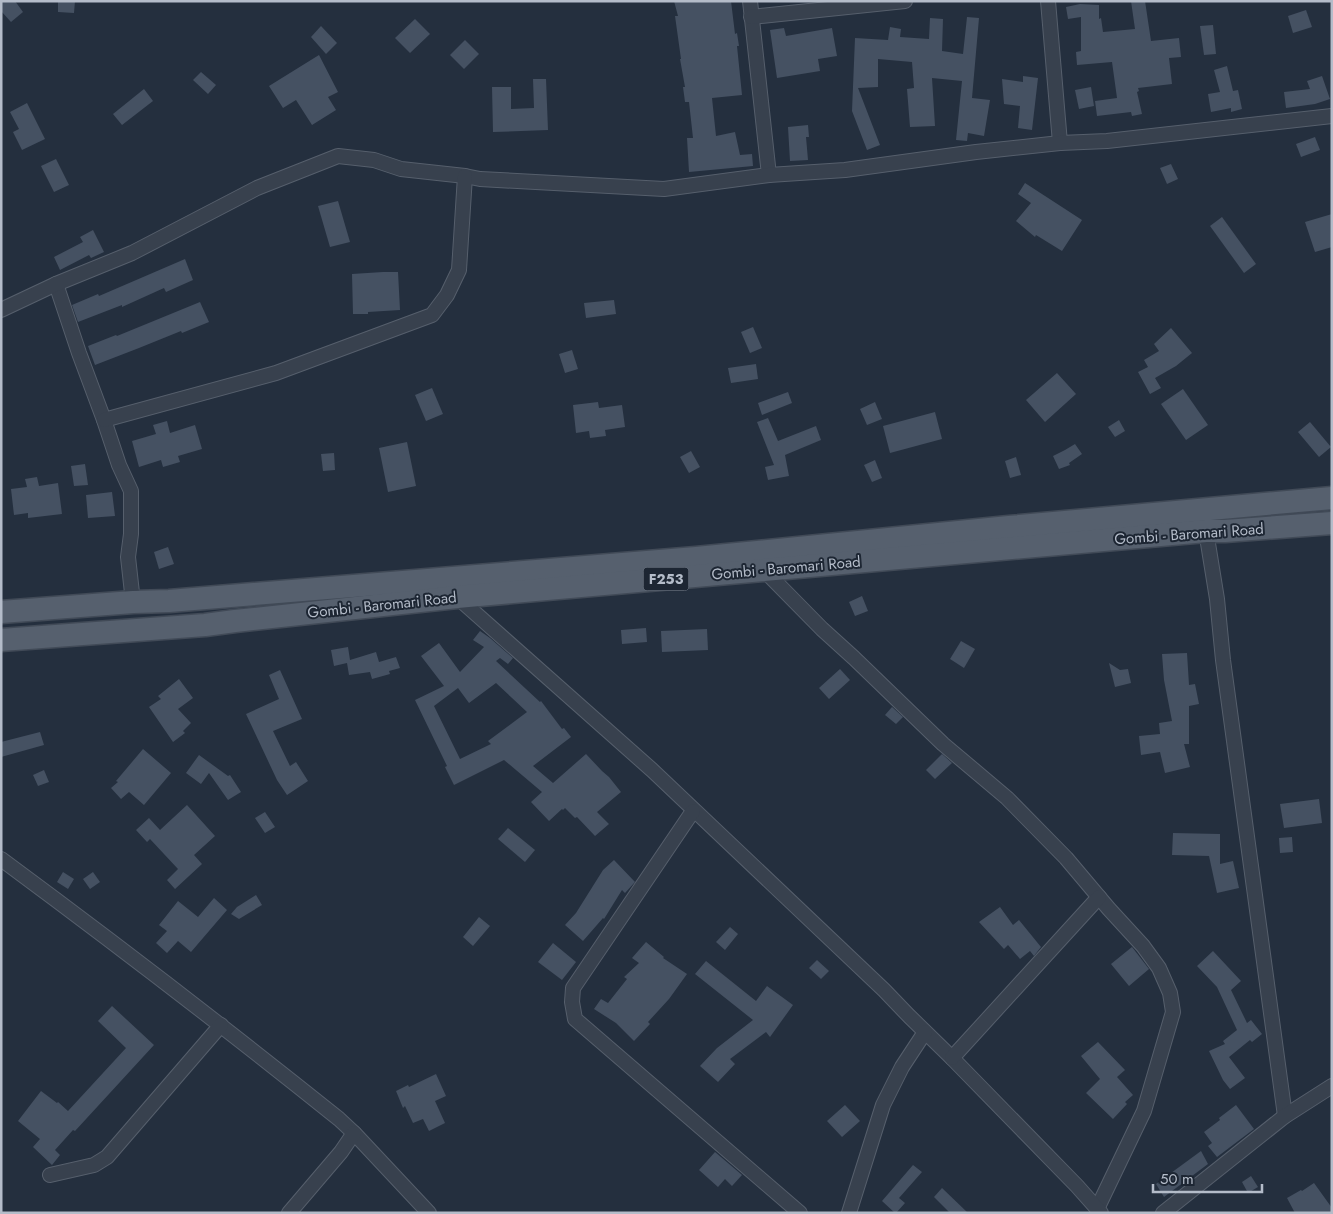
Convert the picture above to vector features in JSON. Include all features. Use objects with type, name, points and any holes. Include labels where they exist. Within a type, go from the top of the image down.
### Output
[{"type":"main road","name":"Gombi - Baromari Road","points":[[1,640],[205,626],[244,620],[457,597],[1009,527],[1332,498]]},
{"type":"main road","name":"Gombi - Baromari Road","points":[[1,612],[132,602],[697,567],[764,570],[1206,531],[1332,523]]},
{"type":"street","points":[[750,1],[769,175]]},
{"type":"street","points":[[751,17],[905,1]]},
{"type":"street","points":[[1048,1],[1060,143]]},
{"type":"street","points":[[1,310],[56,284],[132,253],[258,188],[338,156],[374,160],[401,169],[480,179],[664,189],[769,175],[845,170],[976,152],[1060,143],[1106,141],[1332,116]]},
{"type":"street","points":[[104,420],[276,372],[432,315],[448,295],[458,270],[465,176]]},
{"type":"street","points":[[56,284],[78,353],[119,464],[131,491],[131,534],[128,557],[132,602]]},
{"type":"street","points":[[1206,531],[1285,1116]]},
{"type":"street","points":[[457,597],[652,770],[884,990],[1077,1186],[1099,1211],[1144,1111],[1173,1012],[1170,993],[1158,968],[1143,946],[1066,858],[1007,798],[942,744],[822,629],[764,570]]},
{"type":"street","points":[[694,811],[573,988],[572,1002],[575,1019],[800,1213]]},
{"type":"street","points":[[1,860],[221,1025],[332,1113],[354,1133],[429,1213]]},
{"type":"street","points":[[952,1058],[1099,897]]},
{"type":"street","points":[[50,1175],[94,1165],[107,1157],[221,1025]]},
{"type":"street","points":[[849,1213],[883,1105],[902,1066],[925,1032]]},
{"type":"street","points":[[1163,1213],[1285,1116],[1332,1086]]},
{"type":"street","points":[[289,1213],[341,1152],[354,1133]]},
{"type":"building","points":[[1,1],[15,1],[23,12],[11,22],[1,11]]},
{"type":"building","points":[[58,1],[75,1],[74,13],[58,12]]},
{"type":"building","points":[[674,1],[731,1],[735,34],[737,33],[739,46],[737,46],[742,95],[712,98],[716,136],[735,132],[740,155],[752,154],[753,166],[689,172],[687,138],[693,138],[689,102],[685,102],[683,87],[685,87],[675,16],[678,16]]},
{"type":"building","points":[[1131,1],[1145,1],[1151,41],[1179,38],[1181,57],[1169,58],[1172,84],[1138,88],[1139,91],[1137,92],[1142,114],[1132,116],[1131,112],[1097,116],[1095,101],[1117,98],[1112,62],[1077,65],[1076,52],[1081,51],[1081,17],[1068,19],[1066,7],[1080,4],[1099,5],[1099,19],[1101,18],[1103,32],[1135,29]]},
{"type":"building","points":[[1306,10],[1312,27],[1293,33],[1288,16]]},
{"type":"building","points":[[967,17],[979,18],[972,98],[990,100],[984,136],[968,133],[967,141],[956,140],[962,81],[932,78],[935,126],[910,127],[907,89],[914,88],[912,62],[878,59],[878,87],[858,88],[880,145],[867,150],[852,111],[855,38],[888,40],[890,27],[901,29],[900,37],[929,39],[930,18],[943,19],[942,51],[963,54]]},
{"type":"building","points":[[415,19],[430,34],[410,53],[395,38]]},
{"type":"building","points":[[1213,25],[1216,54],[1204,55],[1200,26]]},
{"type":"building","points":[[321,26],[337,43],[326,54],[311,37]]},
{"type":"building","points":[[784,28],[786,36],[832,28],[837,56],[818,59],[820,71],[777,78],[770,30]]},
{"type":"building","points":[[465,40],[479,54],[464,69],[450,55]]},
{"type":"building","points":[[319,55],[338,92],[328,97],[336,110],[312,125],[296,100],[283,108],[269,86]]},
{"type":"building","points":[[1227,66],[1233,91],[1238,90],[1242,109],[1231,112],[1231,108],[1211,112],[1208,94],[1220,92],[1214,70]]},
{"type":"building","points":[[201,72],[216,85],[208,94],[193,80]]},
{"type":"building","points":[[1023,76],[1038,78],[1032,130],[1018,128],[1020,106],[1004,104],[1002,79],[1023,82]]},
{"type":"building","points":[[1322,76],[1330,99],[1315,104],[1286,108],[1284,92],[1310,89],[1307,81]]},
{"type":"building","points":[[533,79],[546,79],[548,130],[493,132],[492,87],[511,87],[511,109],[534,108]]},
{"type":"building","points":[[1091,87],[1094,106],[1079,109],[1075,90]]},
{"type":"building","points":[[144,89],[153,101],[122,125],[113,114]]},
{"type":"building","points":[[27,103],[45,139],[22,150],[13,132],[19,129],[10,112]]},
{"type":"building","points":[[808,125],[809,137],[806,137],[808,160],[790,161],[788,127]]},
{"type":"building","points":[[1315,137],[1320,150],[1301,157],[1296,144]]},
{"type":"building","points":[[56,159],[69,185],[54,192],[41,166]]},
{"type":"building","points":[[1171,164],[1178,179],[1167,184],[1160,168]]},
{"type":"building","points":[[1025,183],[1082,220],[1062,251],[1036,235],[1035,237],[1016,221],[1031,203],[1018,194]]},
{"type":"building","points":[[338,201],[350,242],[330,247],[318,206]]},
{"type":"building","points":[[1332,214],[1332,247],[1315,252],[1305,222]]},
{"type":"building","points":[[1222,217],[1256,264],[1244,273],[1210,226]]},
{"type":"building","points":[[93,230],[104,252],[91,258],[89,255],[60,270],[54,257],[83,242],[80,237]]},
{"type":"building","points":[[185,259],[193,280],[166,292],[164,288],[122,307],[122,305],[78,322],[72,305],[98,294],[99,296]]},
{"type":"building","points":[[398,272],[400,310],[353,314],[352,274]]},
{"type":"building","points":[[614,300],[616,314],[586,318],[584,303]]},
{"type":"building","points":[[200,302],[209,322],[95,365],[88,346]]},
{"type":"building","points":[[753,327],[762,348],[750,353],[741,332]]},
{"type":"building","points":[[1171,328],[1192,353],[1176,366],[1155,378],[1161,388],[1150,394],[1138,372],[1148,367],[1144,360],[1159,351],[1154,344]]},
{"type":"building","points":[[572,350],[578,369],[565,373],[559,354]]},
{"type":"building","points":[[756,364],[758,379],[731,383],[728,368]]},
{"type":"building","points":[[1057,373],[1076,394],[1045,422],[1026,400]]},
{"type":"building","points":[[432,388],[443,414],[426,421],[415,395]]},
{"type":"building","points":[[1183,389],[1208,425],[1186,440],[1161,404]]},
{"type":"building","points":[[788,392],[792,403],[762,415],[758,403]]},
{"type":"building","points":[[598,402],[599,408],[622,405],[625,427],[605,430],[606,436],[590,438],[589,431],[576,433],[573,405]]},
{"type":"building","points":[[875,402],[882,419],[867,425],[860,409]]},
{"type":"building","points":[[935,412],[942,439],[890,453],[883,426]]},
{"type":"building","points":[[768,418],[778,441],[816,426],[821,440],[785,455],[789,476],[768,480],[765,467],[774,465],[757,422]]},
{"type":"building","points":[[1119,420],[1125,431],[1115,437],[1108,427]]},
{"type":"building","points":[[167,421],[170,433],[195,425],[202,449],[178,456],[180,462],[163,467],[161,460],[139,467],[132,441],[156,434],[153,425]]},
{"type":"building","points":[[1310,422],[1331,447],[1319,457],[1298,432]]},
{"type":"building","points":[[407,442],[416,486],[388,492],[379,448]]},
{"type":"building","points":[[1075,444],[1082,454],[1069,463],[1070,465],[1059,469],[1053,456]]},
{"type":"building","points":[[691,451],[700,467],[689,473],[680,457]]},
{"type":"building","points":[[334,453],[335,470],[323,471],[321,454]]},
{"type":"building","points":[[1016,457],[1021,475],[1010,478],[1005,461]]},
{"type":"building","points":[[875,460],[882,478],[872,482],[864,465]]},
{"type":"building","points":[[85,464],[88,485],[74,486],[71,466]]},
{"type":"building","points":[[37,477],[39,486],[58,483],[62,514],[28,518],[28,513],[14,515],[11,489],[27,487],[25,479]]},
{"type":"building","points":[[112,492],[115,516],[88,518],[86,495]]},
{"type":"building","points":[[168,547],[174,564],[159,569],[154,552]]},
{"type":"building","points":[[862,596],[868,611],[855,616],[849,602]]},
{"type":"building","points":[[646,628],[647,642],[622,644],[621,630]]},
{"type":"building","points":[[707,629],[708,650],[662,652],[661,631]]},
{"type":"building","points":[[480,631],[513,658],[508,664],[500,658],[496,661],[541,701],[562,729],[564,728],[571,737],[533,766],[553,783],[586,754],[621,792],[597,812],[609,824],[595,836],[577,817],[575,818],[565,808],[549,821],[531,802],[542,792],[504,760],[454,785],[445,767],[447,766],[415,700],[444,686],[421,656],[439,643],[460,672],[484,647],[473,640]],"holes":[[[496,683],[527,712],[488,741],[491,744],[460,759],[434,706],[458,688],[469,703]]]},
{"type":"building","points":[[961,641],[975,649],[964,668],[950,659]]},
{"type":"building","points":[[348,647],[350,660],[376,652],[379,662],[396,657],[400,668],[389,671],[390,674],[372,679],[370,672],[349,675],[347,663],[334,666],[331,650]]},
{"type":"building","points":[[1187,653],[1189,685],[1195,684],[1199,704],[1189,706],[1189,744],[1184,744],[1190,767],[1165,773],[1160,752],[1141,755],[1139,736],[1160,734],[1159,723],[1172,721],[1164,680],[1162,654]]},
{"type":"building","points":[[1109,663],[1120,670],[1128,669],[1131,683],[1115,687]]},
{"type":"building","points":[[840,669],[850,680],[829,699],[819,688]]},
{"type":"building","points":[[280,670],[302,719],[273,731],[290,766],[296,762],[308,781],[287,795],[277,780],[246,714],[279,699],[269,675]]},
{"type":"building","points":[[179,679],[193,698],[178,709],[191,723],[183,731],[185,733],[173,742],[149,707],[161,699],[158,696]]},
{"type":"building","points":[[892,707],[903,717],[896,724],[885,715]]},
{"type":"building","points":[[40,732],[44,745],[1,757],[1,742]]},
{"type":"building","points":[[143,749],[171,773],[144,805],[129,792],[121,799],[111,788],[118,782],[116,781]]},
{"type":"building","points":[[942,754],[952,763],[935,779],[926,770]]},
{"type":"building","points":[[199,755],[228,776],[230,775],[241,792],[228,800],[209,773],[201,784],[186,773]]},
{"type":"building","points":[[44,770],[49,782],[38,786],[33,775]]},
{"type":"building","points":[[1319,799],[1322,823],[1284,828],[1280,804]]},
{"type":"building","points":[[187,805],[215,836],[194,855],[202,864],[175,889],[167,880],[178,869],[150,839],[147,842],[136,830],[149,818],[160,830]]},
{"type":"building","points":[[265,812],[275,827],[265,833],[255,818]]},
{"type":"building","points":[[508,828],[535,850],[525,862],[498,839]]},
{"type":"building","points":[[1173,833],[1220,834],[1220,864],[1233,861],[1239,888],[1217,893],[1209,856],[1172,855]]},
{"type":"building","points":[[1292,837],[1293,852],[1280,853],[1279,838]]},
{"type":"building","points":[[614,860],[635,882],[625,893],[622,890],[604,919],[583,941],[565,925],[576,913],[603,870]]},
{"type":"building","points":[[63,872],[74,879],[68,889],[57,882]]},
{"type":"building","points":[[93,872],[100,882],[90,889],[83,879]]},
{"type":"building","points":[[256,895],[262,905],[239,919],[231,914],[237,907]]},
{"type":"building","points":[[214,898],[227,910],[191,952],[178,941],[167,953],[156,943],[167,931],[159,925],[178,901],[198,917]]},
{"type":"building","points":[[1000,907],[1013,925],[1019,920],[1041,947],[1034,956],[1030,951],[1020,959],[1008,945],[1004,949],[979,922]]},
{"type":"building","points":[[479,917],[490,926],[473,946],[463,937]]},
{"type":"building","points":[[730,927],[738,934],[725,950],[716,942]]},
{"type":"building","points":[[646,942],[663,958],[687,974],[669,999],[648,1022],[650,1024],[634,1041],[616,1023],[594,1009],[601,999],[608,1003],[627,979],[624,977],[639,963],[632,958]]},
{"type":"building","points":[[553,943],[576,962],[562,980],[538,962]]},
{"type":"building","points":[[1132,947],[1149,969],[1129,986],[1111,964]]},
{"type":"building","points":[[1213,951],[1241,981],[1231,990],[1247,1023],[1251,1020],[1262,1034],[1252,1042],[1250,1040],[1229,1057],[1245,1078],[1230,1089],[1223,1080],[1209,1051],[1225,1044],[1223,1041],[1237,1030],[1217,987],[1197,966]]},
{"type":"building","points":[[817,960],[829,971],[821,979],[809,968]]},
{"type":"building","points":[[706,961],[756,1001],[767,986],[793,1005],[770,1037],[766,1032],[730,1059],[735,1064],[718,1082],[700,1066],[717,1048],[753,1020],[695,974]]},
{"type":"building","points":[[112,1006],[154,1045],[75,1131],[73,1130],[55,1150],[60,1155],[52,1165],[33,1147],[40,1139],[18,1121],[41,1091],[68,1111],[126,1048],[98,1021]]},
{"type":"building","points":[[1098,1042],[1125,1070],[1117,1077],[1133,1095],[1125,1102],[1127,1104],[1113,1119],[1086,1093],[1100,1079],[1081,1056]]},
{"type":"building","points":[[436,1074],[446,1096],[435,1101],[445,1123],[429,1131],[423,1119],[413,1123],[405,1106],[403,1108],[396,1091]]},
{"type":"building","points":[[845,1105],[860,1121],[842,1137],[827,1121]]},
{"type":"building","points":[[1236,1105],[1254,1129],[1217,1157],[1208,1146],[1212,1143],[1204,1132]]},
{"type":"building","points":[[1201,1151],[1208,1164],[1164,1197],[1156,1184]]},
{"type":"building","points":[[715,1152],[742,1175],[732,1186],[725,1179],[718,1187],[699,1170]]},
{"type":"building","points":[[913,1165],[922,1172],[899,1198],[905,1203],[895,1213],[882,1201]]},
{"type":"building","points":[[1251,1176],[1258,1187],[1248,1193],[1242,1182]]},
{"type":"building","points":[[1314,1183],[1332,1208],[1332,1213],[1295,1213],[1287,1198]]},
{"type":"building","points":[[942,1188],[968,1213],[950,1213],[934,1197]]}]
